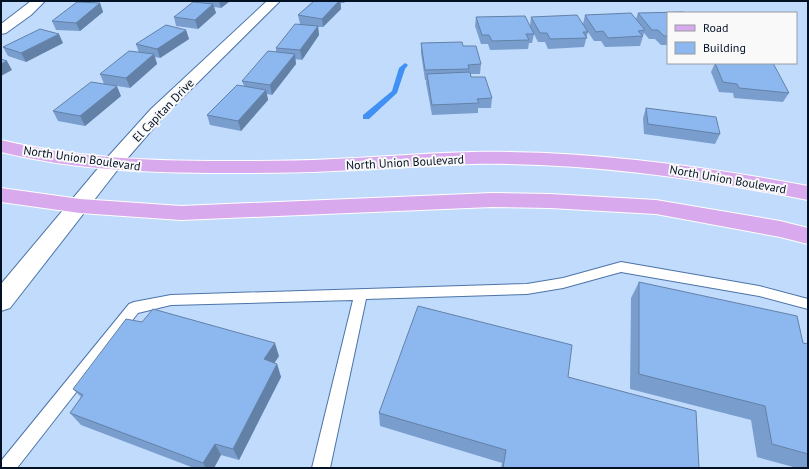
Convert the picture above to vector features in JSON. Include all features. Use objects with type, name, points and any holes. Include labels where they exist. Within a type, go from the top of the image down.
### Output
[{"type":"main road","name":"North Union Boulevard","points":[[1,146],[69,159],[145,167],[286,167],[473,158],[554,158],[650,166],[755,182],[808,193]]},
{"type":"main road","points":[[1,195],[80,206],[181,213],[492,200],[550,201],[656,207],[780,229],[808,236]]},
{"type":"street","points":[[1,30],[39,1]]},
{"type":"street","name":"El Capitan Drive","points":[[1,301],[80,206],[112,164],[157,113],[274,1]]},
{"type":"lane","points":[[6,468],[134,308],[171,300],[527,289],[563,284],[621,267],[759,291],[808,304]]},
{"type":"lane","points":[[321,468],[362,294]]},
{"type":"building","points":[[314,1],[339,1],[322,19],[298,15]]},
{"type":"building","points":[[77,2],[100,3],[76,23],[52,21]]},
{"type":"building","points":[[193,2],[213,4],[195,20],[174,17]]},
{"type":"building","points":[[667,12],[667,36],[664,36],[658,30],[652,30],[638,13]]},
{"type":"building","points":[[631,13],[645,30],[638,31],[643,36],[608,38],[603,31],[596,32],[585,15]]},
{"type":"building","points":[[577,15],[588,32],[583,32],[587,38],[550,39],[547,33],[540,33],[531,17]]},
{"type":"building","points":[[525,16],[534,34],[526,34],[529,40],[492,41],[489,35],[482,35],[476,17]]},
{"type":"building","points":[[295,24],[318,26],[300,50],[276,48]]},
{"type":"building","points":[[166,25],[186,30],[157,49],[136,44]]},
{"type":"building","points":[[40,29],[59,34],[21,53],[3,47]]},
{"type":"building","points":[[462,42],[463,46],[476,46],[481,64],[468,65],[469,69],[425,70],[421,43]]},
{"type":"building","points":[[129,51],[154,54],[126,78],[100,74]]},
{"type":"building","points":[[268,51],[295,54],[270,85],[242,81]]},
{"type":"building","points":[[1,59],[7,61],[1,64]]},
{"type":"building","points":[[715,64],[774,64],[789,93],[739,88],[737,84],[723,82]]},
{"type":"building","points":[[470,72],[471,77],[485,77],[492,98],[477,99],[479,103],[432,105],[427,74]]},
{"type":"building","points":[[91,82],[117,86],[80,116],[53,111]]},
{"type":"building","points":[[237,85],[266,90],[238,121],[207,115]]},
{"type":"building","points":[[646,108],[716,117],[720,134],[648,124]]},
{"type":"building","points":[[639,282],[797,316],[803,343],[808,344],[808,454],[772,444],[765,406],[639,374]]},
{"type":"building","points":[[418,306],[572,345],[568,377],[696,411],[699,468],[503,468],[506,450],[379,413]]},
{"type":"building","points":[[153,309],[275,343],[264,359],[277,364],[233,449],[215,444],[203,463],[70,413],[83,395],[73,389],[126,319],[142,322]]},
{"type":"waterway","points":[[366,117],[395,92],[402,68],[405,65]]}]
